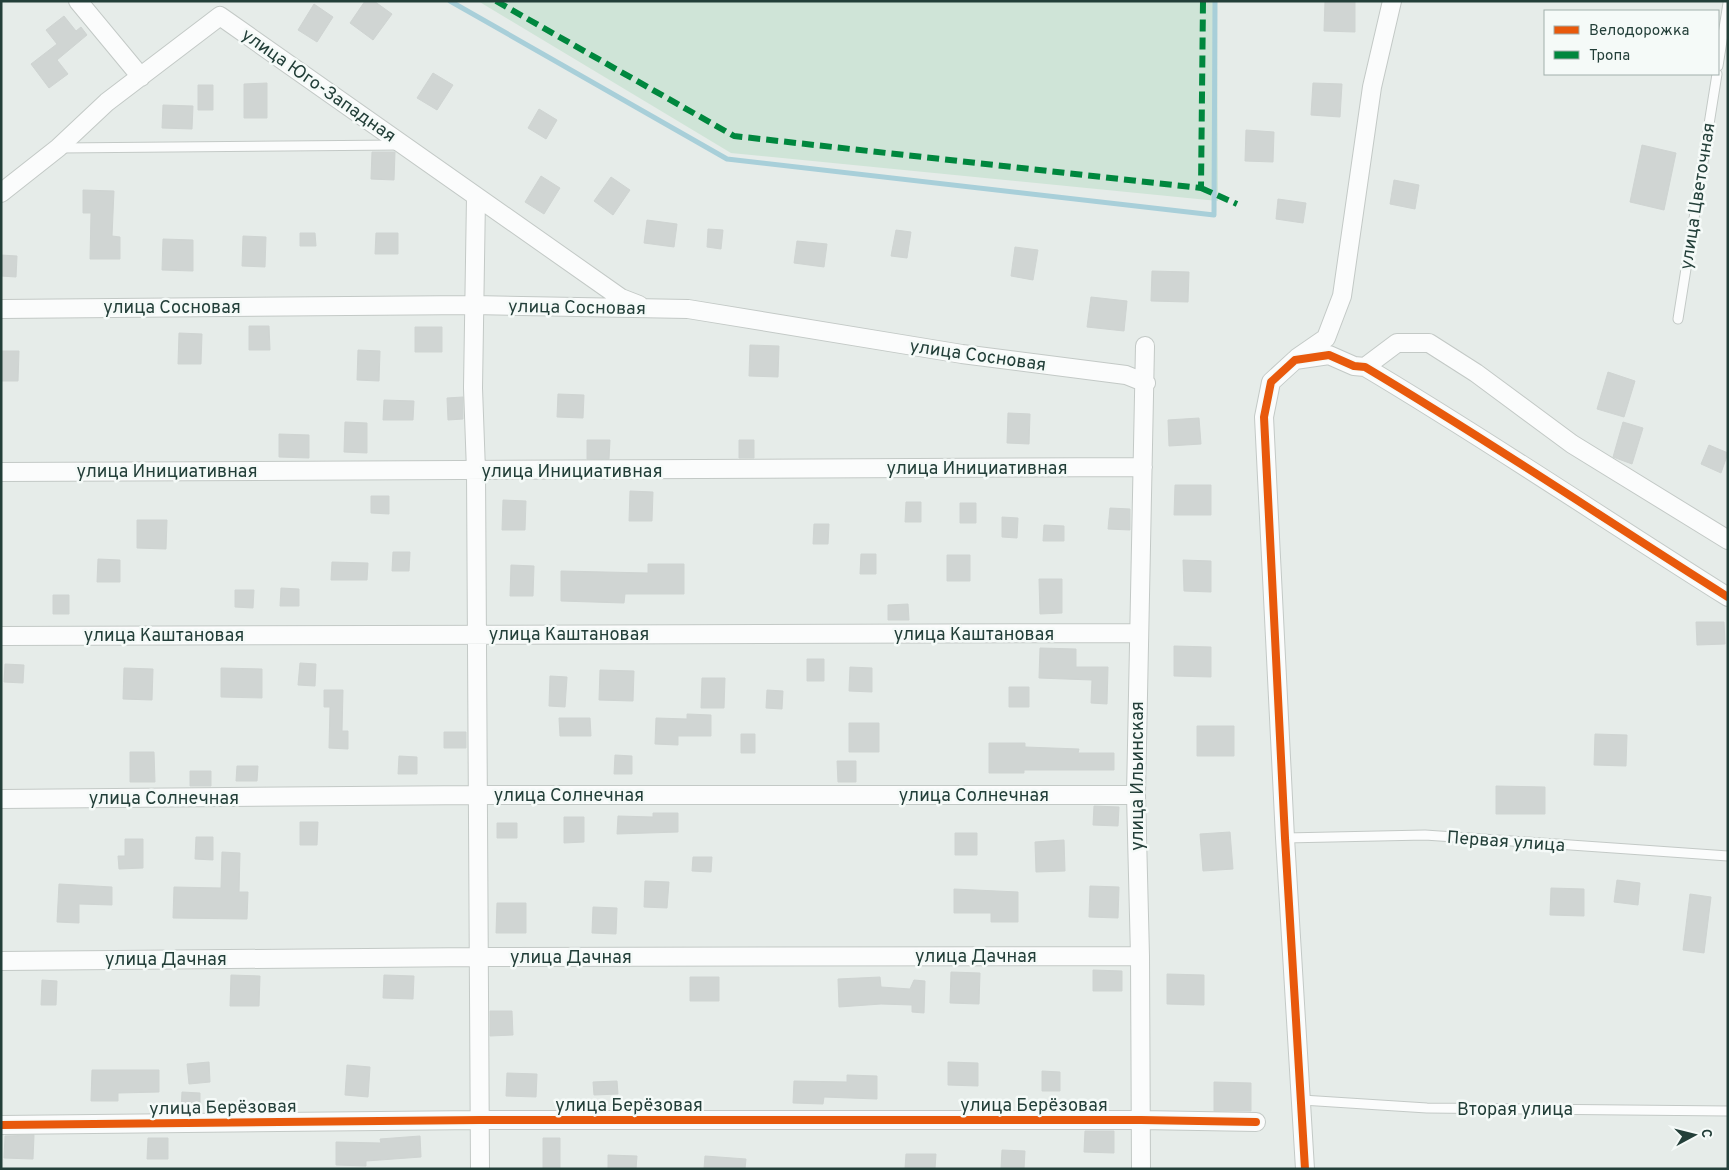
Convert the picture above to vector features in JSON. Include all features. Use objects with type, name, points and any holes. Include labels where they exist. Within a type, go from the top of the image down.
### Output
[{"type":"street","points":[[78,1],[141,77]]},
{"type":"street","points":[[1306,1169],[1285,838],[1264,417],[1271,382],[1295,360],[1326,338],[1342,296],[1372,87],[1392,1]]},
{"type":"street","name":"улица Юго-Западная","points":[[1,193],[58,148],[107,102],[220,16],[621,298],[652,309]]},
{"type":"street","points":[[476,197],[473,388],[476,471],[480,1169]]},
{"type":"street","name":"улица Сосновая","points":[[1,309],[474,305],[688,309],[962,354],[1126,375],[1146,383]]},
{"type":"street","points":[[1365,368],[1397,343],[1429,344],[1476,373],[1572,444],[1728,540]]},
{"type":"street","name":"улица Ильинская","points":[[1141,1169],[1140,956],[1136,795],[1138,634],[1146,383],[1145,346]]},
{"type":"street","points":[[1295,360],[1329,356],[1354,366],[1365,368],[1455,421],[1556,488],[1728,597]]},
{"type":"street","name":"улица Инициативная","points":[[1,472],[1143,467]]},
{"type":"street","name":"улица Каштановая","points":[[1,636],[1138,634]]},
{"type":"street","name":"улица Солнечная","points":[[1,799],[477,795],[1136,795]]},
{"type":"street","name":"улица Дачная","points":[[1,961],[478,957],[1140,956]]},
{"type":"street","name":"улица Берёзовая","points":[[1,1125],[480,1120],[1141,1120],[1256,1122]]},
{"type":"lane","points":[[1719,60],[1728,3]]},
{"type":"lane","name":"улица Цветочная","points":[[1678,318],[1717,75]]},
{"type":"lane","points":[[58,148],[402,144]]},
{"type":"lane","name":"Первая улица","points":[[1285,838],[1425,835],[1728,856]]},
{"type":"lane","name":"Вторая улица","points":[[1302,1100],[1427,1108],[1728,1111]]},
{"type":"green space","points":[[478,1],[1217,1],[1218,201],[731,153]]},
{"type":"building","points":[[365,1],[374,1],[392,14],[373,40],[350,23]]},
{"type":"building","points":[[1325,1],[1355,1],[1355,32],[1324,31]]},
{"type":"building","points":[[314,4],[333,17],[317,42],[298,30]]},
{"type":"building","points":[[64,16],[76,31],[81,27],[87,35],[57,60],[68,74],[49,88],[31,64],[57,44],[46,30]]},
{"type":"building","points":[[433,73],[453,85],[437,110],[417,98]]},
{"type":"building","points":[[267,83],[267,118],[244,118],[244,84]]},
{"type":"building","points":[[1313,83],[1342,84],[1340,117],[1311,115]]},
{"type":"building","points":[[198,85],[213,85],[213,110],[198,110]]},
{"type":"building","points":[[163,105],[193,106],[192,129],[162,128]]},
{"type":"building","points":[[539,109],[557,120],[546,139],[528,128]]},
{"type":"building","points":[[1246,130],[1274,132],[1273,162],[1245,161]]},
{"type":"building","points":[[1642,145],[1676,153],[1664,210],[1630,202]]},
{"type":"building","points":[[372,152],[395,152],[394,180],[371,179]]},
{"type":"building","points":[[541,176],[560,188],[544,214],[525,202]]},
{"type":"building","points":[[611,177],[630,190],[613,215],[594,201]]},
{"type":"building","points":[[1394,180],[1419,185],[1415,209],[1390,204]]},
{"type":"building","points":[[83,190],[114,191],[112,236],[120,237],[120,259],[90,259],[91,213],[83,213]]},
{"type":"building","points":[[1278,199],[1306,203],[1303,223],[1276,219]]},
{"type":"building","points":[[647,220],[677,224],[674,247],[644,243]]},
{"type":"building","points":[[708,229],[723,230],[721,249],[707,247]]},
{"type":"building","points":[[896,230],[911,232],[907,258],[891,256]]},
{"type":"building","points":[[300,233],[315,233],[316,246],[300,246]]},
{"type":"building","points":[[376,233],[398,233],[398,254],[375,254]]},
{"type":"building","points":[[243,236],[266,237],[265,267],[242,266]]},
{"type":"building","points":[[163,239],[193,240],[193,271],[162,270]]},
{"type":"building","points":[[797,241],[827,244],[824,267],[794,263]]},
{"type":"building","points":[[1015,247],[1038,250],[1033,280],[1011,276]]},
{"type":"building","points":[[1,255],[17,256],[16,277],[1,276]]},
{"type":"building","points":[[1152,271],[1189,272],[1188,302],[1151,301]]},
{"type":"building","points":[[1091,297],[1127,301],[1124,331],[1087,327]]},
{"type":"building","points":[[249,326],[269,326],[270,350],[249,350]]},
{"type":"building","points":[[415,327],[442,327],[442,352],[415,352]]},
{"type":"building","points":[[179,333],[202,334],[201,364],[178,364]]},
{"type":"building","points":[[750,345],[779,346],[778,377],[749,376]]},
{"type":"building","points":[[358,350],[380,351],[379,381],[357,380]]},
{"type":"building","points":[[1,351],[19,351],[18,381],[1,381]]},
{"type":"building","points":[[1608,372],[1635,381],[1624,417],[1597,409]]},
{"type":"building","points":[[558,394],[584,395],[583,418],[557,417]]},
{"type":"building","points":[[463,397],[463,419],[448,420],[447,398]]},
{"type":"building","points":[[384,400],[414,401],[413,420],[383,420]]},
{"type":"building","points":[[1008,413],[1030,414],[1029,444],[1007,443]]},
{"type":"building","points":[[1199,418],[1201,444],[1169,446],[1168,420]]},
{"type":"building","points":[[345,422],[367,423],[367,453],[344,452]]},
{"type":"building","points":[[1623,422],[1643,428],[1632,464],[1613,457]]},
{"type":"building","points":[[279,434],[309,435],[309,458],[279,457]]},
{"type":"building","points":[[587,440],[610,440],[609,459],[587,459]]},
{"type":"building","points":[[739,440],[754,440],[754,458],[739,458]]},
{"type":"building","points":[[1709,445],[1728,453],[1721,473],[1701,464]]},
{"type":"building","points":[[1175,485],[1211,485],[1211,515],[1174,515]]},
{"type":"building","points":[[630,491],[653,492],[652,521],[629,521]]},
{"type":"building","points":[[371,496],[389,496],[389,514],[371,513]]},
{"type":"building","points":[[503,500],[526,501],[525,530],[502,530]]},
{"type":"building","points":[[906,502],[921,502],[921,522],[905,522]]},
{"type":"building","points":[[960,503],[976,503],[976,523],[960,523]]},
{"type":"building","points":[[1110,508],[1130,509],[1130,530],[1108,529]]},
{"type":"building","points":[[1002,517],[1018,518],[1017,538],[1002,537]]},
{"type":"building","points":[[137,520],[167,520],[166,549],[137,548]]},
{"type":"building","points":[[814,524],[829,524],[828,544],[813,544]]},
{"type":"building","points":[[1044,525],[1064,526],[1064,541],[1043,541]]},
{"type":"building","points":[[393,552],[410,552],[409,571],[392,571]]},
{"type":"building","points":[[861,554],[876,554],[876,574],[860,574]]},
{"type":"building","points":[[947,555],[970,555],[970,581],[947,581]]},
{"type":"building","points":[[98,559],[120,560],[120,582],[97,582]]},
{"type":"building","points":[[1183,560],[1211,561],[1211,592],[1184,591]]},
{"type":"building","points":[[332,562],[368,563],[367,580],[331,580]]},
{"type":"building","points":[[648,564],[684,564],[684,594],[625,594],[624,603],[561,601],[561,571],[648,573]]},
{"type":"building","points":[[511,565],[534,566],[533,596],[510,596]]},
{"type":"building","points":[[1039,579],[1062,579],[1062,613],[1040,614]]},
{"type":"building","points":[[281,588],[299,589],[299,606],[280,606]]},
{"type":"building","points":[[235,590],[254,590],[253,608],[235,607]]},
{"type":"building","points":[[53,595],[69,595],[69,614],[53,614]]},
{"type":"building","points":[[908,604],[909,620],[888,620],[888,605]]},
{"type":"building","points":[[1696,622],[1724,622],[1725,644],[1697,645]]},
{"type":"building","points":[[1174,646],[1211,647],[1211,677],[1174,676]]},
{"type":"building","points":[[1040,648],[1076,649],[1076,667],[1108,667],[1107,704],[1091,703],[1092,680],[1039,678]]},
{"type":"building","points":[[807,659],[824,659],[824,681],[807,681]]},
{"type":"building","points":[[300,663],[316,664],[315,686],[298,685]]},
{"type":"building","points":[[5,664],[24,665],[23,683],[4,682]]},
{"type":"building","points":[[850,667],[872,668],[872,692],[849,691]]},
{"type":"building","points":[[124,668],[153,669],[152,700],[123,699]]},
{"type":"building","points":[[221,668],[262,669],[262,698],[221,697]]},
{"type":"building","points":[[600,670],[634,671],[633,701],[599,700]]},
{"type":"building","points":[[550,676],[567,677],[565,707],[549,706]]},
{"type":"building","points":[[702,678],[725,678],[724,708],[701,708]]},
{"type":"building","points":[[1009,687],[1029,687],[1029,707],[1009,707]]},
{"type":"building","points":[[324,690],[343,690],[342,731],[348,731],[348,749],[329,748],[330,707],[324,707]]},
{"type":"building","points":[[767,690],[783,691],[782,709],[766,708]]},
{"type":"building","points":[[687,714],[711,715],[711,736],[678,736],[678,745],[655,744],[656,718],[687,719]]},
{"type":"building","points":[[559,718],[590,718],[591,736],[560,736]]},
{"type":"building","points":[[849,723],[879,723],[879,752],[849,752]]},
{"type":"building","points":[[1197,726],[1234,726],[1234,756],[1197,756]]},
{"type":"building","points":[[444,732],[466,732],[466,748],[444,748]]},
{"type":"building","points":[[741,734],[755,734],[755,753],[741,753]]},
{"type":"building","points":[[1595,734],[1627,735],[1626,766],[1594,765]]},
{"type":"building","points":[[989,743],[1025,743],[1025,747],[1079,749],[1078,753],[1114,753],[1114,770],[1024,770],[1024,773],[989,773]]},
{"type":"building","points":[[130,752],[154,752],[155,782],[130,782]]},
{"type":"building","points":[[615,755],[632,756],[632,774],[614,774]]},
{"type":"building","points":[[399,756],[417,757],[417,774],[398,774]]},
{"type":"building","points":[[837,761],[856,761],[856,782],[838,782]]},
{"type":"building","points":[[237,766],[258,766],[257,781],[236,781]]},
{"type":"building","points":[[190,771],[211,771],[211,786],[190,786]]},
{"type":"building","points":[[1496,786],[1545,787],[1545,814],[1496,814]]},
{"type":"building","points":[[1094,806],[1119,807],[1118,826],[1093,825]]},
{"type":"building","points":[[653,813],[678,813],[678,832],[617,834],[618,816],[653,817]]},
{"type":"building","points":[[564,817],[584,817],[584,842],[564,843]]},
{"type":"building","points":[[300,822],[318,822],[317,845],[300,845]]},
{"type":"building","points":[[497,823],[517,823],[517,838],[497,838]]},
{"type":"building","points":[[1230,832],[1233,869],[1203,871],[1200,834]]},
{"type":"building","points":[[955,833],[977,833],[977,855],[955,855]]},
{"type":"building","points":[[196,837],[213,837],[213,860],[195,859]]},
{"type":"building","points":[[125,839],[143,839],[143,868],[119,869],[118,856],[125,856]]},
{"type":"building","points":[[1064,840],[1065,871],[1036,872],[1035,842]]},
{"type":"building","points":[[222,852],[240,853],[239,892],[248,892],[247,919],[173,918],[174,887],[221,888]]},
{"type":"building","points":[[693,857],[712,857],[711,872],[692,871]]},
{"type":"building","points":[[1617,880],[1640,883],[1638,905],[1614,902]]},
{"type":"building","points":[[645,881],[669,882],[667,908],[644,907]]},
{"type":"building","points":[[59,884],[112,887],[112,905],[79,904],[79,923],[57,922]]},
{"type":"building","points":[[1090,886],[1119,887],[1118,918],[1089,917]]},
{"type":"building","points":[[1551,888],[1584,889],[1584,916],[1550,915]]},
{"type":"building","points":[[954,889],[1018,892],[1018,922],[991,922],[991,913],[954,913]]},
{"type":"building","points":[[1690,894],[1711,897],[1704,953],[1683,950]]},
{"type":"building","points":[[497,903],[526,903],[526,933],[496,933]]},
{"type":"building","points":[[593,907],[617,908],[616,934],[592,933]]},
{"type":"building","points":[[1093,970],[1122,971],[1122,991],[1093,991]]},
{"type":"building","points":[[951,972],[980,973],[979,1004],[950,1003]]},
{"type":"building","points":[[1167,974],[1204,975],[1204,1005],[1167,1004]]},
{"type":"building","points":[[231,975],[260,976],[259,1006],[230,1006]]},
{"type":"building","points":[[384,975],[414,976],[413,999],[383,998]]},
{"type":"building","points":[[690,977],[719,977],[719,1001],[690,1001]]},
{"type":"building","points":[[880,977],[881,987],[910,989],[914,980],[925,981],[924,1013],[912,1012],[912,1005],[881,1004],[839,1007],[838,979]]},
{"type":"building","points":[[42,980],[57,981],[56,1005],[41,1005]]},
{"type":"building","points":[[490,1011],[512,1011],[513,1035],[490,1036]]},
{"type":"building","points":[[209,1062],[210,1082],[189,1084],[187,1064]]},
{"type":"building","points":[[948,1062],[978,1063],[978,1086],[948,1085]]},
{"type":"building","points":[[347,1065],[370,1067],[368,1097],[345,1095]]},
{"type":"building","points":[[92,1070],[159,1070],[159,1092],[118,1093],[118,1101],[91,1101]]},
{"type":"building","points":[[1042,1071],[1060,1072],[1060,1091],[1042,1091]]},
{"type":"building","points":[[507,1073],[537,1074],[536,1097],[506,1096]]},
{"type":"building","points":[[847,1075],[877,1076],[877,1099],[824,1097],[823,1104],[793,1103],[794,1081],[847,1082]]},
{"type":"building","points":[[617,1081],[618,1094],[594,1095],[593,1082]]},
{"type":"building","points":[[1214,1082],[1251,1083],[1251,1111],[1214,1111]]},
{"type":"building","points":[[182,1092],[200,1093],[200,1110],[181,1110]]},
{"type":"building","points":[[1085,1131],[1114,1131],[1114,1153],[1084,1152]]},
{"type":"building","points":[[34,1135],[33,1159],[4,1158],[5,1136]]},
{"type":"building","points":[[420,1136],[421,1157],[366,1161],[366,1166],[336,1165],[336,1142],[381,1143],[380,1139]]},
{"type":"building","points":[[148,1138],[168,1138],[168,1159],[147,1159]]},
{"type":"building","points":[[543,1138],[560,1138],[560,1169],[543,1169]]},
{"type":"building","points":[[1002,1150],[1025,1151],[1024,1169],[1001,1169]]},
{"type":"building","points":[[906,1154],[936,1154],[935,1169],[905,1169]]},
{"type":"building","points":[[608,1155],[637,1156],[636,1169],[608,1169]]},
{"type":"building","points":[[705,1156],[746,1159],[745,1169],[704,1169]]},
{"type":"waterway","points":[[450,1],[727,159],[1214,215],[1215,1]]},
{"type":"marked path","points":[[496,1],[734,136],[1201,188],[1203,1]]},
{"type":"marked path","points":[[1201,188],[1237,204]]},
{"type":"cycle path","points":[[1305,1169],[1285,838],[1264,417],[1271,382],[1295,360],[1329,355],[1354,366],[1365,367],[1502,452],[1728,597]]},
{"type":"cycle path","points":[[1,1125],[480,1120],[1141,1120],[1256,1122]]}]
